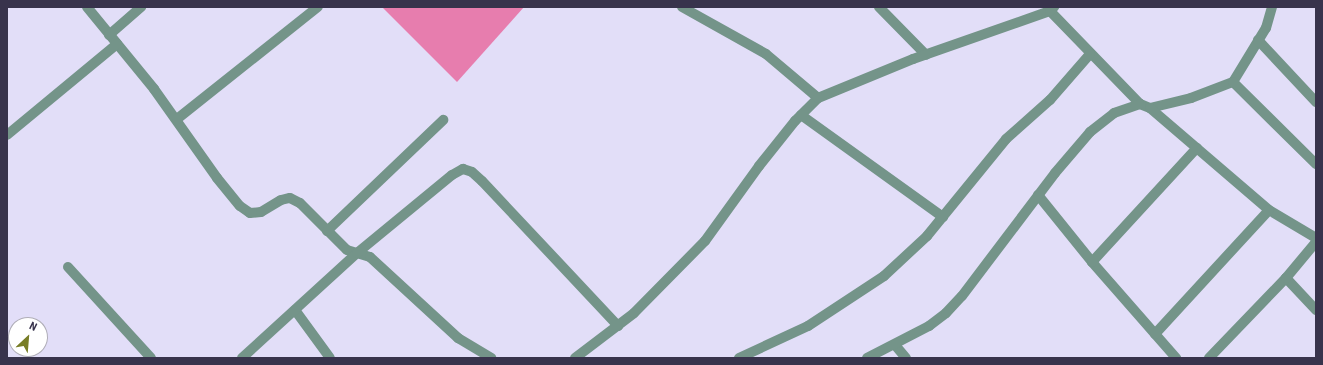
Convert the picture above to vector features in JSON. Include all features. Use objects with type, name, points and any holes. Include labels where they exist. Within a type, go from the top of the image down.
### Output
[{"type":"street","points":[[87,7],[177,119],[217,178],[240,206],[250,213],[261,212],[281,200],[290,198],[300,203],[347,250],[370,257],[458,338],[491,358]]},
{"type":"street","points":[[109,35],[141,7]]},
{"type":"street","points":[[177,119],[318,7]]},
{"type":"street","points":[[682,7],[766,54],[818,98]]},
{"type":"street","points":[[879,7],[926,55]]},
{"type":"street","points":[[867,358],[894,345],[946,313],[962,296],[1038,196],[1090,132],[1114,113],[1145,106],[1185,100],[1233,82],[1266,28],[1272,7]]},
{"type":"street","points":[[576,358],[634,313],[705,241],[759,166],[801,115],[818,98],[926,55],[1052,9],[1090,54],[1131,94],[1270,210],[1316,238]]},
{"type":"street","points":[[1258,40],[1316,102]]},
{"type":"street","points":[[7,135],[117,44]]},
{"type":"street","points":[[740,358],[808,326],[884,276],[927,236],[1006,139],[1050,100],[1090,54]]},
{"type":"street","points":[[1233,82],[1316,164]]},
{"type":"street","points":[[801,115],[943,217]]},
{"type":"street","points":[[327,231],[443,120]]},
{"type":"street","points":[[1092,262],[1197,148]]},
{"type":"street","points":[[242,358],[357,253],[452,175],[463,169],[472,172],[618,326]]},
{"type":"street","points":[[1038,196],[1092,262],[1176,358]]},
{"type":"street","points":[[1155,334],[1270,210]]},
{"type":"street","points":[[1209,358],[1286,278],[1316,242]]},
{"type":"street","points":[[68,267],[151,358]]},
{"type":"street","points":[[1286,278],[1316,310]]},
{"type":"street","points":[[295,310],[330,358]]},
{"type":"street","points":[[894,345],[906,358]]},
{"type":"shaded area","points":[[382,7],[524,7],[457,82]]}]
